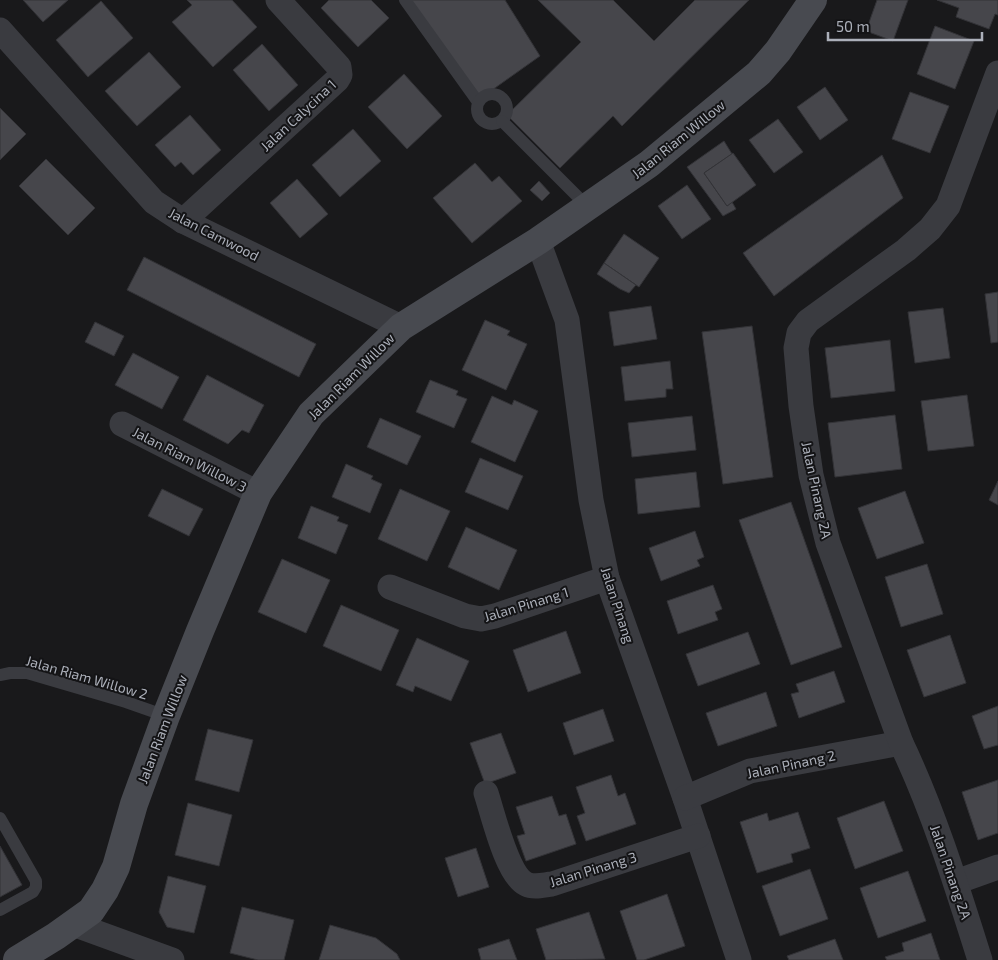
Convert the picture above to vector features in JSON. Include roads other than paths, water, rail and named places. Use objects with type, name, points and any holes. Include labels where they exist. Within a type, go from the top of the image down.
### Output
[{"type":"street","name":"Jalan Calycina 1","points":[[183,221],[337,80],[340,75],[339,67],[278,0]]},
{"type":"street","name":"Jalan Riam Willow","points":[[17,960],[73,924],[91,910],[106,890],[116,867],[134,804],[166,716],[258,493],[311,414],[401,327],[538,241],[649,164],[759,74],[778,51],[813,0]]},
{"type":"street","name":"Jalan Camwood","points":[[0,30],[154,202],[183,221],[401,327]]},
{"type":"street","name":"Jalan Pinang 2A","points":[[980,960],[956,882],[913,768],[900,743],[828,543],[811,475],[801,406],[796,348],[799,333],[808,321],[906,250],[930,229],[948,206],[998,73]]},
{"type":"street","name":"Jalan Pinang","points":[[538,241],[568,320],[591,500],[606,578],[685,798],[739,960]]},
{"type":"street","name":"Jalan Riam Willow 3","points":[[122,424],[258,493]]},
{"type":"street","name":"Jalan Pinang 1","points":[[390,587],[465,616],[481,619],[496,616],[606,578]]},
{"type":"street","name":"Jalan Pinang 2","points":[[685,798],[750,771],[900,743]]},
{"type":"street","name":"Jalan Pinang 3","points":[[486,794],[510,866],[517,878],[525,884],[533,886],[552,884],[698,836]]},
{"type":"street","points":[[956,882],[998,867]]},
{"type":"street","points":[[73,924],[172,960]]},
{"type":"lane","points":[[405,0],[478,102]]},
{"type":"lane","points":[[490,94],[503,98],[508,107],[502,121],[492,125],[482,121],[477,112],[478,102],[481,98],[490,94]]},
{"type":"lane","points":[[502,121],[588,207]]},
{"type":"lane","name":"Jalan Riam Willow 2","points":[[0,675],[27,673],[126,702],[166,716]]},
{"type":"lane","points":[[0,818],[36,880],[36,887],[33,892],[0,910]]}]
